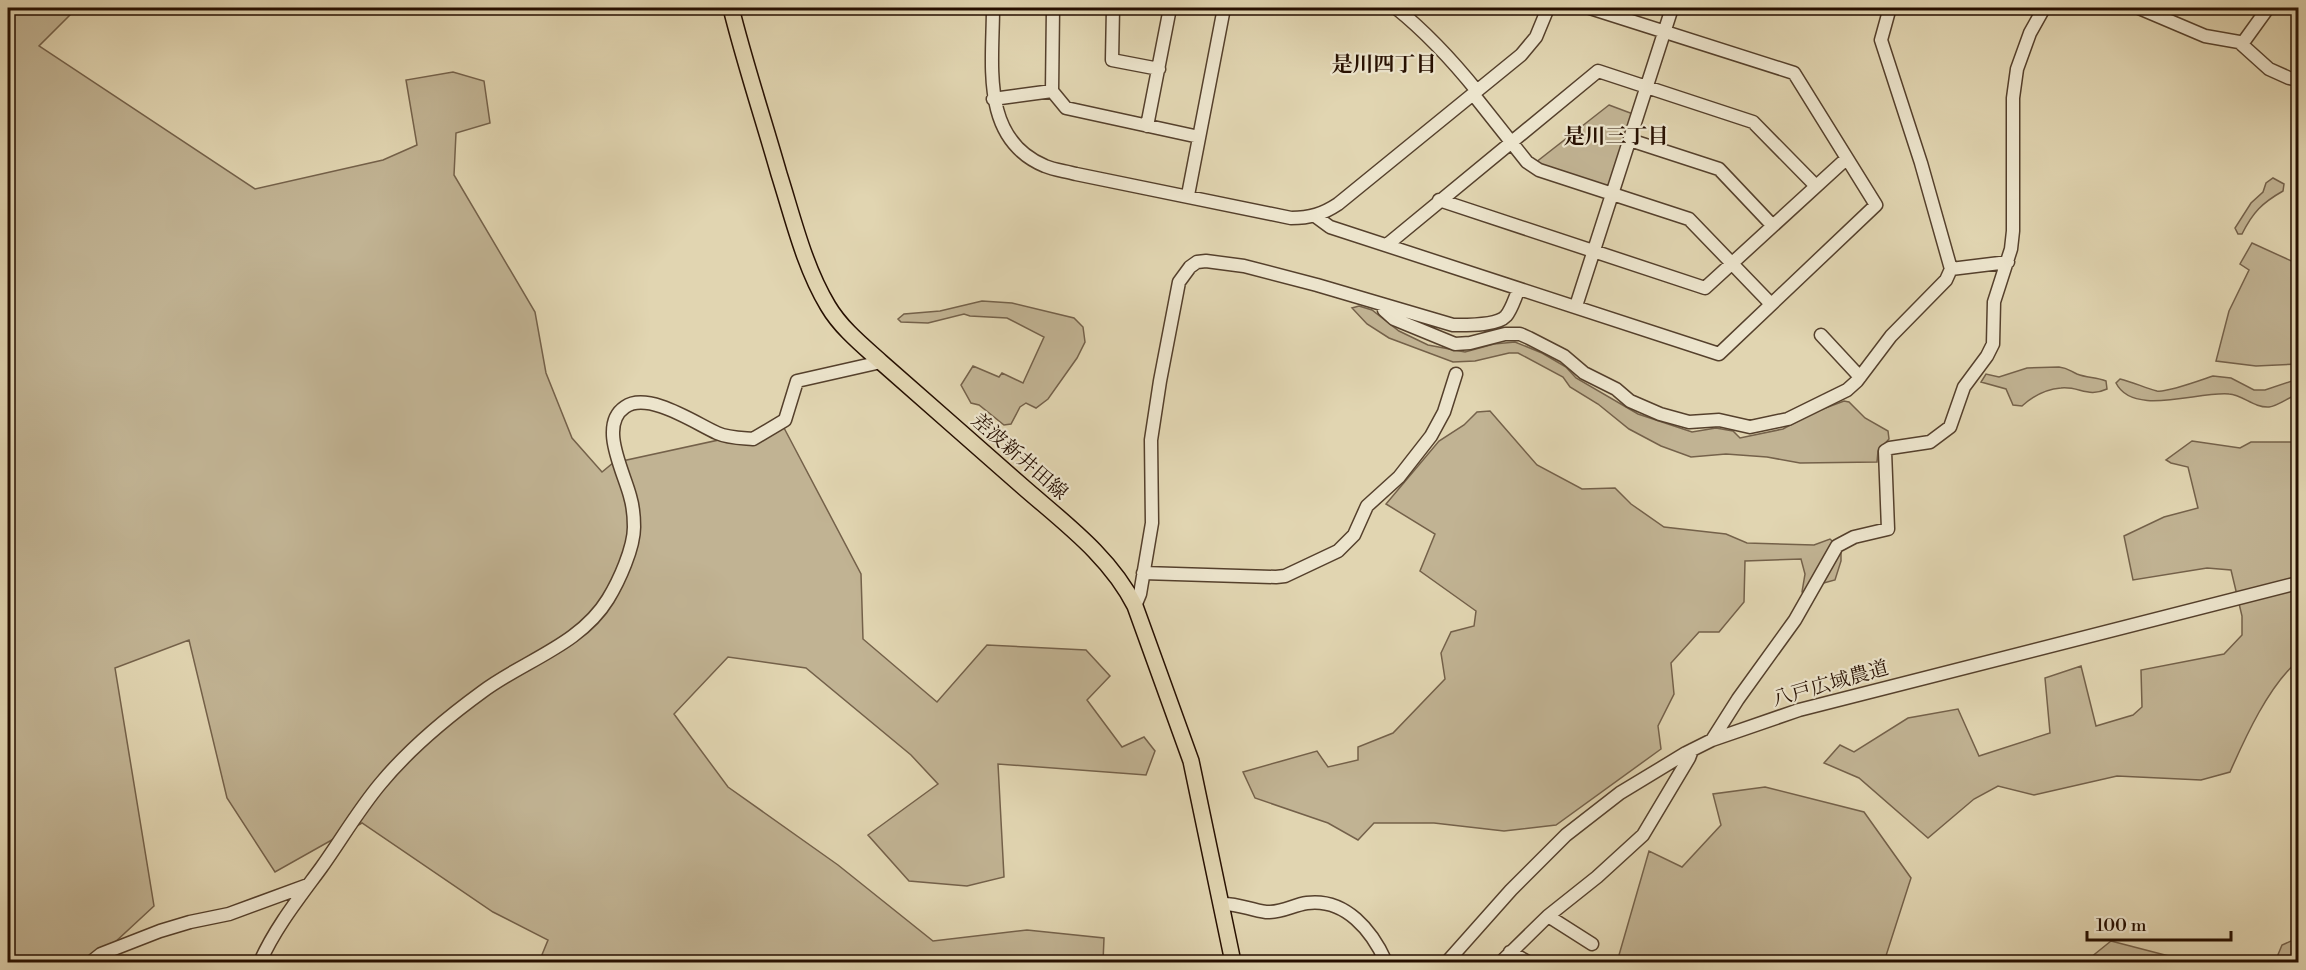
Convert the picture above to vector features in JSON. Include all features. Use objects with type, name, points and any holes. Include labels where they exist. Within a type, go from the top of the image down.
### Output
[{"type":"main road","name":"差波新井田線","points":[[730,8],[801,244],[818,289],[829,309],[851,335],[1099,556],[1115,572],[1135,606],[1191,761],[1233,963]]},
{"type":"street","points":[[993,8],[993,99],[997,113],[1018,148],[1038,163],[1076,174],[1188,195],[1291,218],[1315,216],[1338,204],[1475,93],[1530,45],[1542,26],[1548,8]]},
{"type":"street","points":[[1053,8],[1052,91],[1066,108],[1199,137]]},
{"type":"street","points":[[1113,8],[1112,60],[1159,69]]},
{"type":"street","points":[[1147,126],[1170,8]]},
{"type":"street","points":[[1188,195],[1224,8]]},
{"type":"street","points":[[1396,8],[1454,61],[1510,142],[1527,162],[1539,170],[1689,219],[1771,304]]},
{"type":"street","points":[[1315,216],[1330,227],[1388,244],[1719,354],[1876,205],[1794,73],[1590,8]]},
{"type":"street","points":[[1576,306],[1672,8]]},
{"type":"street","points":[[1383,304],[1384,310],[1394,319],[1455,344],[1470,344],[1505,333],[1520,334],[1564,356],[1584,373],[1616,389],[1643,408],[1689,422],[1719,420],[1750,427],[1778,422],[1847,390],[1860,377],[1891,336],[1946,280],[1951,269],[1921,163],[1881,40],[1889,11],[1883,8]]},
{"type":"street","points":[[1712,740],[1738,699],[1795,620],[1837,546],[1854,537],[1888,530],[1885,452],[1890,448],[1930,442],[1950,427],[1964,387],[1993,344],[1994,302],[2008,262],[2013,231],[2013,98],[2017,69],[2030,33],[2044,8]]},
{"type":"street","points":[[2139,8],[2205,36],[2242,44],[2269,69],[2298,80]]},
{"type":"street","points":[[2242,44],[2268,8]]},
{"type":"street","points":[[1388,244],[1598,71],[1753,122],[1815,185]]},
{"type":"street","points":[[993,99],[1052,91]]},
{"type":"street","points":[[1630,140],[1719,169],[1772,225]]},
{"type":"street","points":[[1439,200],[1593,253],[1705,288],[1846,159]]},
{"type":"street","points":[[1135,606],[1140,594],[1152,523],[1151,440],[1171,321],[1179,282],[1185,272],[1197,262],[1206,261],[1244,267],[1317,285],[1453,325],[1472,325],[1505,316],[1519,289]]},
{"type":"street","points":[[1951,269],[2008,262]]},
{"type":"street","points":[[1821,335],[1860,377]]},
{"type":"street","points":[[260,963],[274,934],[380,783],[416,745],[484,690],[571,638],[595,616],[608,599],[625,565],[634,531],[630,495],[618,461],[614,437],[614,424],[623,408],[632,403],[652,404],[719,434],[753,439],[785,420],[797,381],[881,362]]},
{"type":"street","points":[[1143,573],[1285,576],[1338,550],[1354,535],[1367,506],[1399,477],[1431,436],[1444,412],[1456,374]]},
{"type":"street","name":"八戸広域農道","points":[[1448,963],[1511,890],[1566,835],[1620,793],[1712,740],[1799,710],[2298,583]]},
{"type":"street","points":[[1501,963],[1548,916],[1643,835],[1692,750]]},
{"type":"street","points":[[91,963],[101,954],[160,931],[229,914],[308,885]]},
{"type":"street","points":[[1221,904],[1234,903],[1266,912],[1310,903],[1327,904],[1346,910],[1371,935],[1386,963]]},
{"type":"street","points":[[1548,916],[1592,944]]},
{"type":"street","points":[[1510,952],[1528,963]]},
{"type":"shaded area","points":[[8,8],[77,8],[39,46],[255,189],[383,160],[417,145],[406,80],[453,72],[484,81],[490,123],[456,133],[454,175],[535,312],[546,373],[572,438],[602,472],[613,463],[783,426],[861,574],[863,639],[937,702],[987,645],[1086,650],[1110,676],[1087,700],[1122,747],[1144,737],[1155,751],[1146,775],[998,764],[1004,877],[967,886],[909,881],[868,835],[938,784],[911,755],[806,668],[728,657],[674,714],[728,787],[838,865],[933,941],[1027,930],[1104,938],[1103,962],[539,962],[548,940],[493,912],[362,823],[275,872],[227,798],[189,640],[115,668],[154,906],[100,956],[77,962],[29,962],[8,953]]},
{"type":"shaded area","points":[[1609,105],[1633,114],[1611,185],[1606,188],[1535,163]]},
{"type":"shaded area","points":[[2273,178],[2284,184],[2283,191],[2259,209],[2242,234],[2238,234],[2235,228],[2251,203],[2263,192],[2266,183]]},
{"type":"shaded area","points":[[2252,243],[2298,264],[2298,364],[2256,366],[2216,361],[2229,311],[2249,270],[2240,264]]},
{"type":"shaded area","points":[[982,301],[1012,303],[1074,318],[1083,327],[1085,342],[1077,358],[1048,399],[1036,408],[1026,403],[1020,407],[1011,424],[1004,425],[979,405],[971,403],[961,385],[973,366],[999,377],[1002,373],[1023,383],[1044,337],[1007,318],[964,314],[928,323],[901,322],[898,319],[904,314],[940,311]]},
{"type":"shaded area","points":[[1359,306],[1372,310],[1399,331],[1428,345],[1465,352],[1494,344],[1515,342],[1542,353],[1566,367],[1576,378],[1638,414],[1692,432],[1716,428],[1733,431],[1740,438],[1783,429],[1812,413],[1844,401],[1849,402],[1865,418],[1888,431],[1889,439],[1878,451],[1877,462],[1800,463],[1767,457],[1726,454],[1691,457],[1661,446],[1629,429],[1598,404],[1570,387],[1563,377],[1518,353],[1475,361],[1453,362],[1389,338],[1367,324],[1352,308]]},
{"type":"shaded area","points":[[2059,367],[2106,381],[2107,389],[2094,392],[2067,388],[2050,390],[2022,406],[2013,405],[2006,389],[1981,382],[1986,374],[1999,377],[2027,368]]},
{"type":"shaded area","points":[[2213,376],[2231,378],[2254,390],[2265,390],[2298,379],[2298,394],[2269,407],[2258,406],[2229,394],[2151,401],[2136,399],[2124,393],[2116,383],[2120,379],[2161,391]]},
{"type":"shaded area","points":[[1490,411],[1537,465],[1582,489],[1615,488],[1631,504],[1664,527],[1726,534],[1747,543],[1814,545],[1830,539],[1841,549],[1841,561],[1835,580],[1820,584],[1807,596],[1802,592],[1805,574],[1801,559],[1745,561],[1744,602],[1719,632],[1699,632],[1671,663],[1674,694],[1658,726],[1661,749],[1556,825],[1504,831],[1434,823],[1374,823],[1358,840],[1328,823],[1255,798],[1243,772],[1317,751],[1328,767],[1358,760],[1358,747],[1393,733],[1445,679],[1441,653],[1451,632],[1474,626],[1476,611],[1420,571],[1435,534],[1386,504],[1439,441],[1464,425],[1477,412]]},
{"type":"shaded area","points":[[2192,441],[2240,448],[2251,442],[2298,442],[2298,661],[2287,671],[2268,698],[2250,728],[2230,772],[2201,780],[2117,776],[2034,795],[1998,786],[1974,799],[1928,838],[1859,778],[1824,763],[1840,745],[1854,752],[1908,718],[1958,709],[1979,756],[2050,733],[2045,678],[2081,666],[2096,726],[2133,715],[2142,707],[2141,670],[2224,654],[2242,635],[2242,616],[2231,570],[2207,568],[2133,580],[2124,536],[2164,517],[2198,508],[2188,467],[2166,460]]},
{"type":"shaded area","points":[[1765,787],[1864,812],[1911,878],[1884,962],[1617,962],[1649,851],[1682,867],[1721,825],[1713,794]]},
{"type":"shaded area","points":[[2298,938],[2298,962],[2258,962],[2277,957],[2282,945]]},
{"type":"shaded area","points":[[2111,941],[2192,962],[2085,962]]},
{"type":"district","name":"是川四丁目","points":[[1384,64]]},
{"type":"district","name":"是川三丁目","points":[[1616,136]]}]
